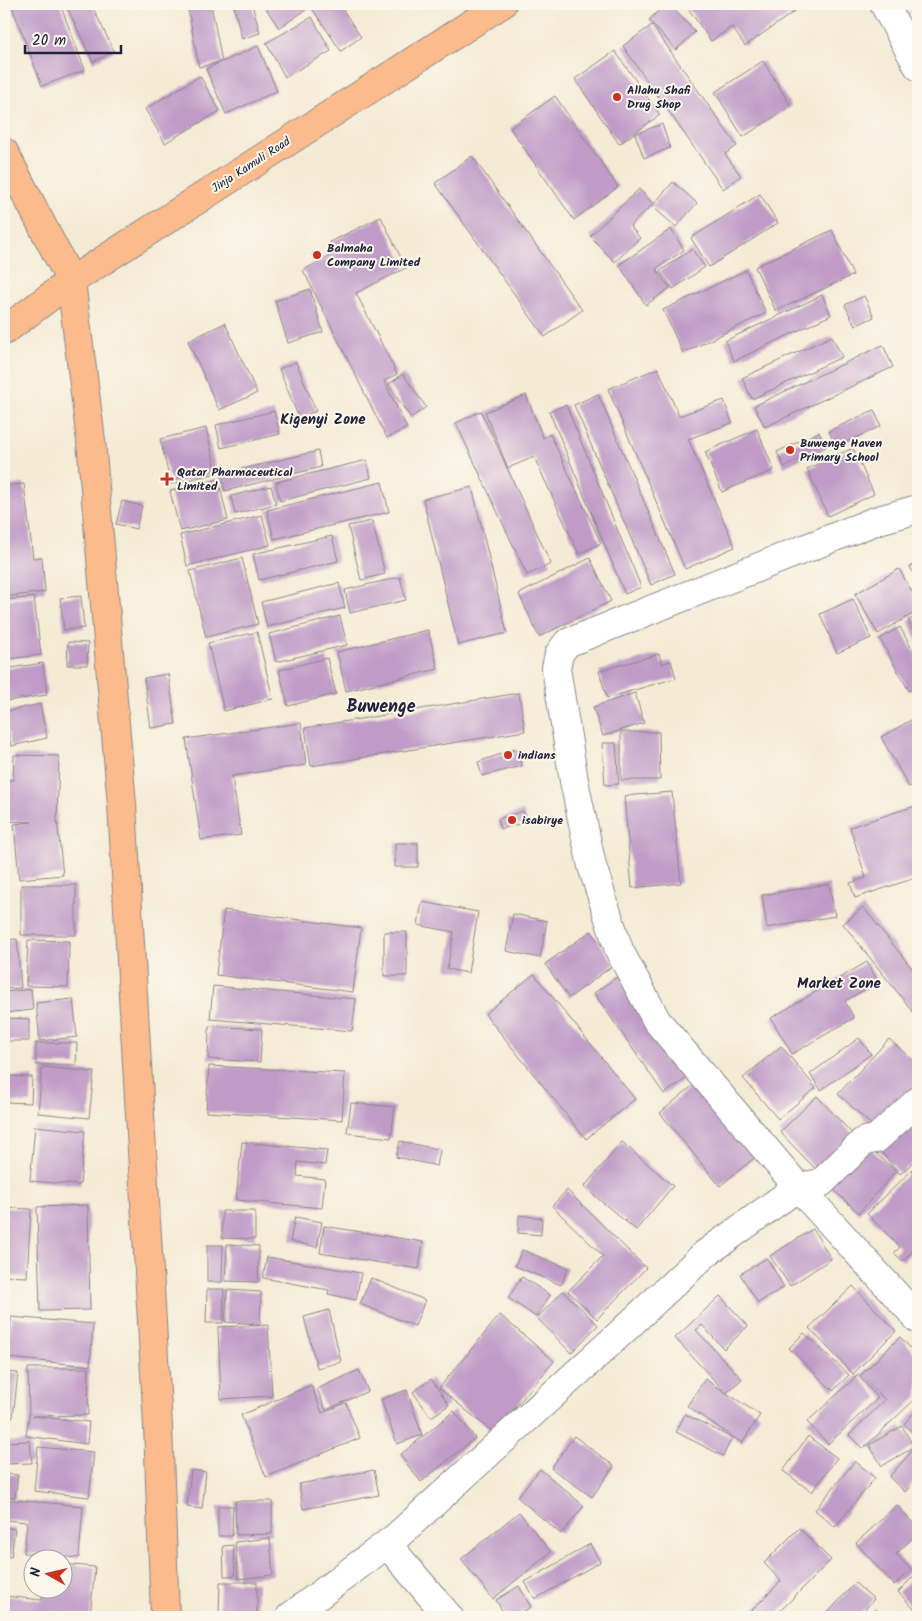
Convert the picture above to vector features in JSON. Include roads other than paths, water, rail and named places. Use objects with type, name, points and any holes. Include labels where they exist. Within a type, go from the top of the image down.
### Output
[{"type":"main road","name":"Jinja Kamuli Road","points":[[4,331],[71,281],[502,4]]},
{"type":"main road","points":[[4,152],[71,281],[91,441],[122,806],[157,1416],[165,1617]]},
{"type":"street","points":[[884,4],[918,66]]},
{"type":"street","points":[[918,509],[875,521],[567,643],[559,654],[556,668],[574,781],[592,866],[620,950],[657,1021],[798,1187],[918,1320]]},
{"type":"street","points":[[290,1617],[387,1544],[612,1341],[705,1254],[798,1187],[821,1182],[864,1141],[876,1139],[918,1101]]},
{"type":"street","points":[[387,1544],[449,1617]]},
{"type":"place","name":"Allahu Shafi Drug Shop","points":[[617,97]]},
{"type":"place","name":"Balmaha Company Limited","points":[[317,255]]},
{"type":"place","name":"Buwenge Haven Primary School","points":[[790,450]]},
{"type":"place","name":"Qatar Pharmaceutical Limited","points":[[167,479]]},
{"type":"place","name":"indians","points":[[508,755]]},
{"type":"place","name":"isabirye","points":[[512,820]]},
{"type":"district","name":"Kigenyi Zone","points":[[323,420]]},
{"type":"district","name":"Buwenge","points":[[381,707]]},
{"type":"district","name":"Market Zone","points":[[839,984]]}]
